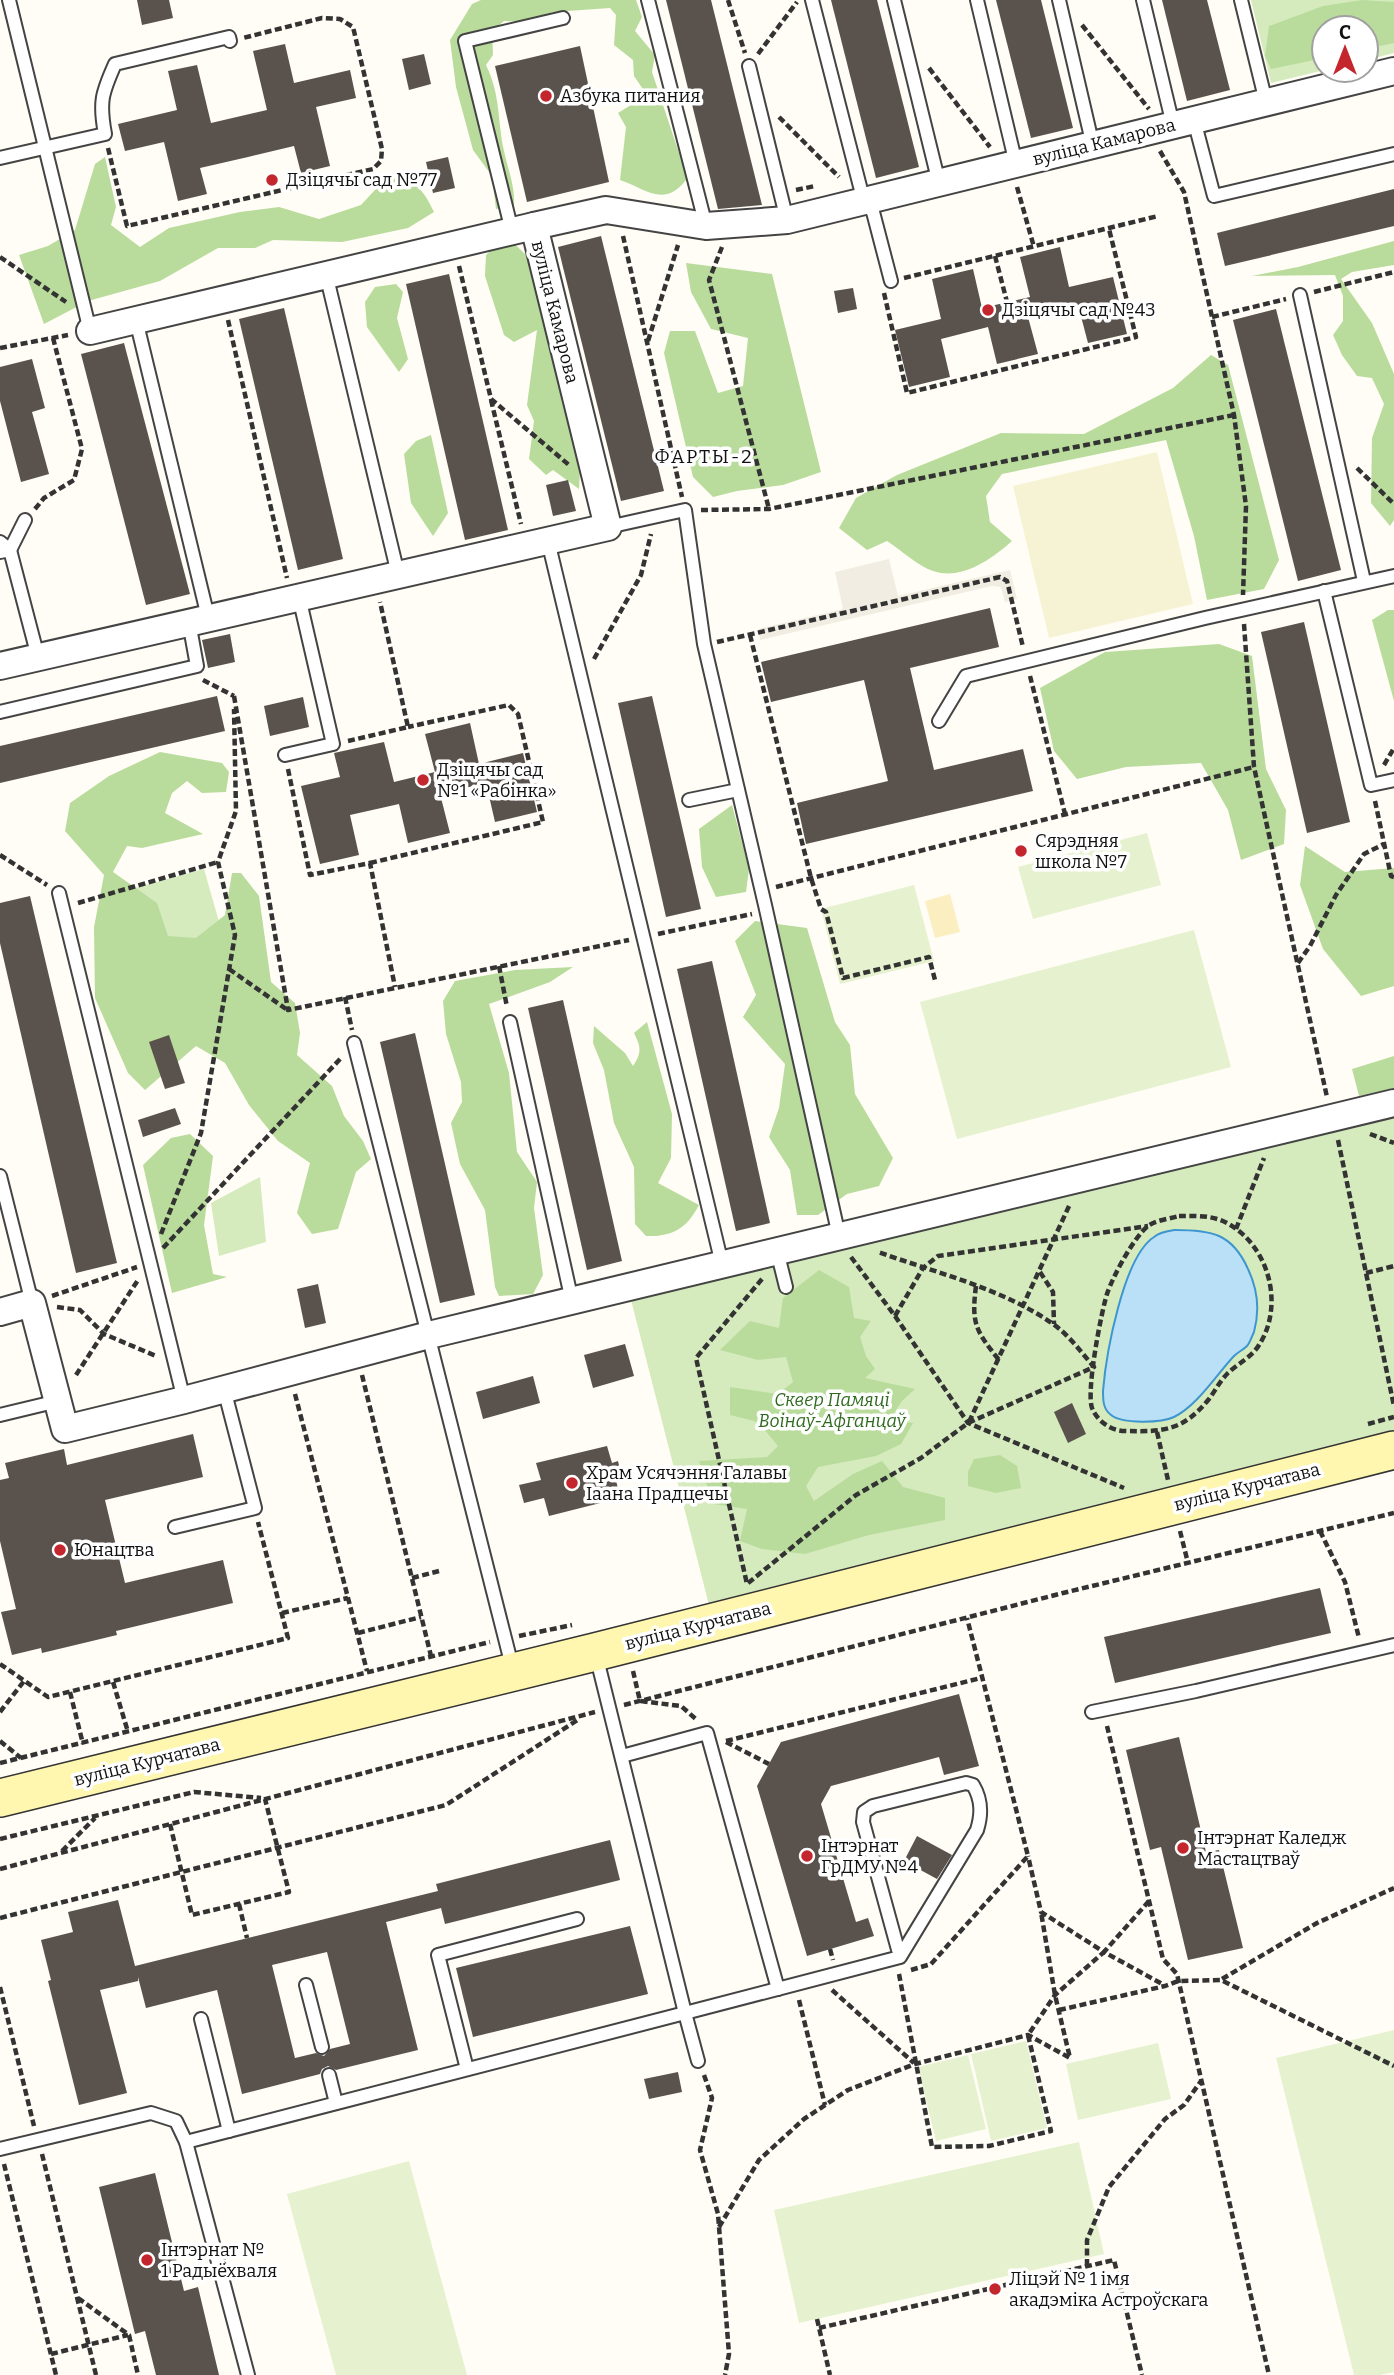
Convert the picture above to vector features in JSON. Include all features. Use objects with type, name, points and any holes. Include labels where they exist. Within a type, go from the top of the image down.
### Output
[{"type":"main road","name":"вуліца Курчатава","points":[[0,1798],[509,1655],[1394,1450]]},
{"type":"street","name":"вуліца Камарова","points":[[608,527],[523,228],[606,210],[715,235],[939,183],[1013,173],[1093,146],[1172,129],[1266,102],[1394,71]]},
{"type":"street","points":[[88,323],[136,319],[523,228]]},
{"type":"street","points":[[0,666],[608,527]]},
{"type":"street","points":[[0,1312],[32,1303],[65,1429],[429,1335],[722,1264],[778,1251],[842,1243],[1335,1126],[1394,1103]]},
{"type":"lane","points":[[9,0],[88,323]]},
{"type":"lane","points":[[649,0],[715,235]]},
{"type":"lane","points":[[812,0],[864,202],[873,212],[891,281]]},
{"type":"lane","points":[[894,0],[939,183]]},
{"type":"lane","points":[[977,0],[1013,173]]},
{"type":"lane","points":[[1059,0],[1093,146]]},
{"type":"lane","points":[[1143,0],[1172,129],[1214,196],[1394,155]]},
{"type":"lane","points":[[1241,0],[1266,102]]},
{"type":"lane","points":[[523,228],[465,41],[563,18]]},
{"type":"lane","points":[[0,158],[105,134],[100,109],[106,84],[115,64],[229,37],[230,41]]},
{"type":"lane","points":[[749,66],[788,220]]},
{"type":"lane","points":[[326,274],[386,577]]},
{"type":"lane","points":[[1300,295],[1364,581]]},
{"type":"lane","points":[[0,712],[197,666],[199,619],[136,319]]},
{"type":"lane","points":[[608,527],[685,510],[704,644],[842,1243]]},
{"type":"lane","points":[[25,520],[3,548],[38,657]]},
{"type":"lane","points":[[537,543],[582,679],[722,1264]]},
{"type":"lane","points":[[939,721],[966,676],[1205,618],[1394,576]]},
{"type":"lane","points":[[1324,591],[1371,785],[1394,780]]},
{"type":"lane","points":[[285,755],[333,744],[295,597]]},
{"type":"lane","points":[[689,800],[738,790]]},
{"type":"lane","points":[[59,893],[184,1400]]},
{"type":"lane","points":[[510,1022],[572,1301]]},
{"type":"lane","points":[[354,1043],[509,1655]]},
{"type":"lane","points":[[0,1176],[32,1303]]},
{"type":"lane","points":[[778,1251],[786,1287]]},
{"type":"lane","points":[[175,1527],[255,1508],[224,1389]]},
{"type":"lane","points":[[0,1415],[58,1401]]},
{"type":"lane","points":[[588,1638],[610,1708],[698,2061]]},
{"type":"lane","points":[[1098,1711],[1394,1645]]},
{"type":"lane","points":[[622,1756],[707,1733],[778,1989]]},
{"type":"lane","points":[[186,2142],[900,1957],[977,1830],[981,1817],[979,1795],[973,1785],[966,1783],[873,1806],[864,1812],[863,1822],[900,1957]]},
{"type":"lane","points":[[467,2069],[438,1955],[577,1919]]},
{"type":"lane","points":[[306,1984],[322,2047]]},
{"type":"lane","points":[[201,2020],[229,2131]]},
{"type":"lane","points":[[329,2075],[336,2104]]},
{"type":"lane","points":[[0,2148],[151,2113],[176,2121],[186,2142],[247,2375]]},
{"type":"path","points":[[728,0],[749,66]]},
{"type":"path","points":[[749,66],[798,0]]},
{"type":"path","points":[[105,134],[127,226],[373,169],[381,161],[382,149],[353,27],[340,19],[322,18],[230,41]]},
{"type":"path","points":[[1079,21],[1172,129],[1234,415],[1246,506],[1243,611],[1254,767],[1335,1126],[1394,1406]]},
{"type":"path","points":[[928,67],[1013,173],[1034,247]]},
{"type":"path","points":[[756,94],[843,181],[830,183]]},
{"type":"path","points":[[781,193],[818,186]]},
{"type":"path","points":[[1109,229],[1136,337],[907,393],[881,284],[1158,216]]},
{"type":"path","points":[[623,235],[685,510]]},
{"type":"path","points":[[715,235],[709,280],[769,509]]},
{"type":"path","points":[[648,343],[680,238]]},
{"type":"path","points":[[456,255],[491,399],[537,543]]},
{"type":"path","points":[[0,257],[88,323],[53,338],[0,348]]},
{"type":"path","points":[[995,257],[1006,302]]},
{"type":"path","points":[[225,309],[295,597]]},
{"type":"path","points":[[25,520],[44,498],[74,480],[82,449],[53,338]]},
{"type":"path","points":[[491,399],[599,489]]},
{"type":"path","points":[[699,510],[769,509],[1234,415]]},
{"type":"path","points":[[1334,445],[1394,504]]},
{"type":"path","points":[[582,679],[641,575],[655,516]]},
{"type":"path","points":[[386,577],[408,727]]},
{"type":"path","points":[[728,640],[1000,577],[1007,581],[1065,814]]},
{"type":"path","points":[[750,635],[811,878],[821,909],[826,912],[843,978],[929,957],[935,980]]},
{"type":"path","points":[[200,679],[234,696]]},
{"type":"path","points":[[32,1303],[150,1262],[201,1133],[235,935],[218,862],[236,811],[234,696]]},
{"type":"path","points":[[234,696],[288,1010]]},
{"type":"path","points":[[285,755],[310,875],[543,822],[518,714],[509,705],[333,744]]},
{"type":"path","points":[[229,969],[288,1010],[752,914],[762,891],[1254,767]]},
{"type":"path","points":[[1371,785],[1391,876],[1394,877]]},
{"type":"path","points":[[1297,964],[1310,946],[1336,895],[1364,854],[1384,844]]},
{"type":"path","points":[[0,855],[59,893]]},
{"type":"path","points":[[63,907],[218,862]]},
{"type":"path","points":[[370,863],[395,987]]},
{"type":"path","points":[[499,966],[510,1022]]},
{"type":"path","points":[[58,1401],[150,1262],[354,1043],[345,997]]},
{"type":"path","points":[[1359,1129],[1394,1143]]},
{"type":"path","points":[[1236,1229],[1267,1151]]},
{"type":"path","points":[[968,1423],[1073,1197]]},
{"type":"path","points":[[895,1316],[923,1268],[938,1256],[1149,1226],[1178,1216],[1205,1216],[1224,1221],[1247,1237],[1268,1275],[1272,1313],[1267,1330],[1258,1348],[1226,1374],[1208,1400],[1189,1420],[1157,1432],[1117,1431],[1098,1420],[1091,1406],[1090,1389],[1108,1293],[1133,1243],[1149,1226]]},
{"type":"path","points":[[842,1243],[968,1423],[1125,1489]]},
{"type":"path","points":[[875,1251],[976,1286],[1024,1306],[1054,1324],[1094,1367]]},
{"type":"path","points":[[1366,1273],[1394,1266]]},
{"type":"path","points":[[1040,1272],[1053,1292],[1054,1324]]},
{"type":"path","points":[[747,1584],[696,1358],[763,1278]]},
{"type":"path","points":[[976,1286],[973,1312],[978,1331],[999,1360]]},
{"type":"path","points":[[32,1303],[80,1310],[104,1334],[175,1364]]},
{"type":"path","points":[[357,1355],[431,1656]]},
{"type":"path","points":[[747,1584],[856,1495],[921,1458],[968,1423],[1094,1367]]},
{"type":"path","points":[[289,1373],[368,1671]]},
{"type":"path","points":[[1367,1424],[1394,1417]]},
{"type":"path","points":[[1157,1432],[1167,1478]]},
{"type":"path","points":[[1157,1480],[1181,1474]]},
{"type":"path","points":[[1112,1492],[1136,1486]]},
{"type":"path","points":[[0,1664],[48,1697],[288,1638],[255,1508]]},
{"type":"path","points":[[0,1869],[640,1700],[1394,1513]]},
{"type":"path","points":[[1180,1530],[1188,1563]]},
{"type":"path","points":[[1320,1531],[1345,1582],[1362,1653]]},
{"type":"path","points":[[412,1578],[439,1571]]},
{"type":"path","points":[[747,1584],[760,1580]]},
{"type":"path","points":[[282,1613],[348,1598]]},
{"type":"path","points":[[358,1633],[422,1617]]},
{"type":"path","points":[[724,1742],[981,1678],[967,1618]]},
{"type":"path","points":[[0,1763],[431,1656],[509,1655],[588,1638]]},
{"type":"path","points":[[0,1712],[24,1681]]},
{"type":"path","points":[[113,1682],[128,1732]]},
{"type":"path","points":[[70,1692],[83,1744]]},
{"type":"path","points":[[640,1700],[681,1706],[707,1728]]},
{"type":"path","points":[[1098,1711],[1164,1959],[1177,1974],[1269,2375]]},
{"type":"path","points":[[0,1917],[446,1805],[584,1715]]},
{"type":"path","points":[[716,1735],[724,1742],[769,1764]]},
{"type":"path","points":[[0,1741],[21,1759]]},
{"type":"path","points":[[0,1839],[194,1791],[265,1799]]},
{"type":"path","points":[[170,1824],[192,1915],[289,1892],[265,1799]]},
{"type":"path","points":[[61,1853],[96,1817]]},
{"type":"path","points":[[1028,1856],[1070,2058],[1028,2035]]},
{"type":"path","points":[[1221,1980],[1317,1923],[1394,1888]]},
{"type":"path","points":[[719,2227],[759,2160],[804,2119],[848,2090],[915,2064],[1028,2035],[1055,1995],[1104,1952],[1149,1900]]},
{"type":"path","points":[[239,1904],[247,1938]]},
{"type":"path","points":[[1041,1912],[1165,1986]]},
{"type":"path","points":[[899,1973],[932,2147],[989,2146],[1051,2131],[1028,2035]]},
{"type":"path","points":[[1059,2010],[1165,1986],[1178,1980],[1221,1980],[1394,2066]]},
{"type":"path","points":[[0,1987],[96,2375]]},
{"type":"path","points":[[832,1990],[915,2064]]},
{"type":"path","points":[[799,1998],[825,2105]]},
{"type":"path","points":[[698,2061],[712,2098],[700,2150],[718,2214],[729,2354],[725,2375]]},
{"type":"path","points":[[1087,2266],[1087,2240],[1109,2187],[1165,2119],[1184,2105],[1201,2081]]},
{"type":"path","points":[[3,2163],[56,2375]]},
{"type":"path","points":[[819,2328],[1114,2260],[1142,2375]]},
{"type":"path","points":[[77,2297],[129,2335],[138,2375]]},
{"type":"path","points":[[817,2319],[830,2375]]},
{"type":"path","points":[[51,2354],[129,2335]]},
{"type":"shaded area","points":[[1157,452],[1193,604],[1049,638],[1013,486]]},
{"type":"shaded area","points":[[889,559],[898,596],[1010,570],[1017,599],[1005,602],[1001,587],[992,586],[760,640],[758,629],[843,609],[835,572]]},
{"type":"green space","points":[[481,0],[636,0],[642,17],[635,31],[655,55],[652,72],[686,180],[670,193],[662,195],[620,180],[626,127],[618,113],[647,95],[634,76],[633,60],[614,45],[616,15],[610,8],[553,12],[524,22],[504,21],[492,31],[493,55],[486,65],[496,97],[514,198],[514,205],[496,209],[492,176],[473,150],[456,87],[450,40],[472,4]]},
{"type":"green space","points":[[1251,0],[1394,0],[1394,53],[1380,56],[1380,14],[1310,14],[1310,73],[1271,83]]},
{"type":"green space","points":[[1362,0],[1394,2],[1394,43],[1380,46],[1380,14],[1310,14],[1310,61],[1271,69],[1265,56],[1269,26],[1323,6]]},
{"type":"green space","points":[[105,157],[116,207],[111,225],[140,247],[169,228],[240,212],[279,207],[319,219],[361,205],[386,178],[403,180],[416,186],[426,196],[434,212],[408,228],[342,242],[273,240],[255,248],[218,248],[160,281],[88,301],[44,324],[19,255],[48,246],[75,230],[95,164]]},
{"type":"green space","points":[[506,236],[540,268],[581,454],[579,489],[553,470],[546,475],[529,459],[534,421],[527,405],[537,330],[514,342],[504,335],[485,276],[486,255]]},
{"type":"green space","points":[[1394,241],[1394,265],[1352,272],[1341,279],[1372,323],[1394,374],[1394,520],[1390,526],[1371,503],[1372,438],[1384,404],[1372,378],[1357,376],[1342,355],[1333,335],[1343,321],[1343,296],[1335,275],[1252,276],[1298,267]]},
{"type":"green space","points":[[686,263],[772,274],[821,472],[783,485],[713,497],[693,477],[664,353],[670,331],[695,331],[718,393],[743,386],[748,338],[711,329],[691,292]]},
{"type":"green space","points":[[396,284],[403,292],[397,318],[408,359],[399,372],[367,327],[365,302],[375,287]]},
{"type":"green space","points":[[1211,355],[1228,365],[1279,560],[1264,589],[1207,600],[1194,536],[1166,440],[1002,474],[986,496],[990,522],[1012,541],[986,561],[965,571],[944,573],[927,569],[887,541],[867,550],[839,528],[856,498],[897,475],[1001,433],[1084,434],[1173,388]]},
{"type":"green space","points":[[431,435],[448,513],[433,536],[411,503],[404,454],[416,441]]},
{"type":"green space","points":[[1388,610],[1394,610],[1394,701],[1372,620]]},
{"type":"green space","points":[[1219,644],[1252,656],[1266,769],[1286,810],[1284,844],[1241,860],[1228,810],[1201,763],[1126,767],[1077,779],[1054,751],[1040,688],[1105,652]]},
{"type":"green space","points":[[160,752],[222,763],[229,772],[226,792],[202,793],[187,781],[172,793],[165,813],[203,834],[142,848],[127,846],[113,872],[157,903],[168,936],[196,938],[225,915],[232,873],[241,873],[259,896],[271,982],[295,1003],[300,1033],[297,1055],[332,1086],[344,1116],[363,1141],[371,1159],[356,1172],[338,1229],[312,1234],[297,1213],[310,1163],[278,1141],[249,1105],[225,1063],[196,1046],[145,1090],[128,1073],[95,998],[94,927],[104,875],[65,831],[70,803],[109,776]]},
{"type":"green space","points":[[732,805],[749,869],[746,892],[716,897],[702,867],[699,829]]},
{"type":"green space","points":[[1147,833],[1161,885],[1033,919],[1018,867]]},
{"type":"green space","points":[[1305,846],[1345,872],[1394,868],[1394,986],[1361,996],[1323,949],[1300,885]]},
{"type":"green space","points":[[204,869],[229,957],[155,978],[131,889]]},
{"type":"green space","points":[[914,885],[934,961],[840,984],[821,909]]},
{"type":"green space","points":[[755,921],[807,928],[835,1022],[850,1045],[855,1094],[893,1158],[879,1186],[847,1194],[818,1215],[797,1215],[790,1170],[769,1137],[779,1108],[785,1064],[743,1017],[756,995],[735,941]]},
{"type":"green space","points":[[1194,930],[1231,1067],[957,1139],[920,1002]]},
{"type":"green space","points":[[573,967],[550,982],[489,1004],[509,1073],[517,1152],[537,1182],[534,1208],[543,1275],[533,1294],[499,1296],[495,1287],[485,1210],[460,1164],[451,1123],[462,1102],[461,1082],[446,1034],[443,1001],[455,981],[515,970]]},
{"type":"green space","points":[[647,1022],[672,1114],[671,1158],[658,1183],[699,1205],[678,1230],[656,1236],[646,1236],[635,1224],[634,1167],[614,1123],[604,1070],[593,1043],[594,1026],[625,1053],[633,1066],[639,1050],[634,1033]]},
{"type":"green space","points":[[1394,1056],[1394,1088],[1359,1096],[1352,1069]]},
{"type":"green space","name":"Сквер Памяці Воінаў-Афганцаў","points":[[1394,1112],[1394,1432],[709,1605],[630,1296]]},
{"type":"green space","points":[[190,1134],[213,1156],[204,1225],[213,1274],[227,1277],[172,1293],[143,1165],[171,1138]]},
{"type":"green space","points":[[260,1177],[266,1242],[219,1256],[211,1203]]},
{"type":"green space","points":[[819,1270],[849,1287],[854,1318],[871,1321],[860,1337],[866,1356],[875,1369],[865,1378],[915,1389],[902,1401],[890,1419],[913,1423],[901,1444],[876,1456],[818,1467],[806,1486],[814,1501],[853,1474],[882,1461],[903,1487],[945,1498],[945,1520],[869,1535],[805,1554],[762,1549],[740,1541],[747,1509],[713,1504],[699,1461],[767,1457],[778,1446],[758,1422],[730,1415],[730,1387],[778,1394],[793,1382],[786,1357],[758,1360],[720,1350],[750,1321],[779,1328],[783,1298]]},
{"type":"green space","points":[[1000,1455],[1017,1466],[1021,1488],[996,1493],[968,1486],[968,1472],[974,1459]]},
{"type":"green space","points":[[1394,2030],[1394,2372],[1354,2375],[1276,2058]]},
{"type":"green space","points":[[1026,2041],[1047,2128],[991,2141],[971,2054]]},
{"type":"green space","points":[[1158,2043],[1171,2099],[1078,2120],[1066,2064]]},
{"type":"green space","points":[[968,2055],[986,2129],[936,2141],[918,2067]]},
{"type":"green space","points":[[1079,2142],[1104,2254],[799,2323],[774,2210]]},
{"type":"green space","points":[[409,2161],[467,2375],[336,2375],[287,2194]]},
{"type":"sand","points":[[950,894],[960,932],[935,938],[925,901]]},
{"type":"water","points":[[1175,1230],[1199,1231],[1219,1236],[1242,1257],[1256,1292],[1257,1316],[1254,1332],[1247,1346],[1234,1356],[1199,1398],[1174,1417],[1151,1421],[1116,1418],[1108,1413],[1105,1407],[1103,1391],[1112,1332],[1125,1285],[1143,1248],[1156,1235]]},
{"type":"building","points":[[137,0],[169,0],[173,18],[142,25]]},
{"type":"building","points":[[666,0],[711,0],[762,205],[718,209]]},
{"type":"building","points":[[831,0],[877,0],[919,167],[876,178]]},
{"type":"building","points":[[996,0],[1041,0],[1073,128],[1031,138]]},
{"type":"building","points":[[1162,0],[1207,0],[1230,90],[1187,101]]},
{"type":"building","points":[[285,44],[294,83],[350,70],[356,98],[316,107],[330,166],[301,173],[294,146],[200,168],[207,194],[178,201],[164,142],[125,151],[118,124],[177,110],[168,71],[197,65],[211,123],[267,110],[253,51]]},
{"type":"building","name":"Азбука питания","points":[[580,46],[609,182],[527,202],[495,66]]},
{"type":"building","points":[[424,54],[431,84],[409,90],[402,59]]},
{"type":"building","points":[[448,157],[455,188],[433,193],[426,162]]},
{"type":"building","points":[[1394,189],[1394,226],[1225,266],[1217,233]]},
{"type":"building","points":[[601,236],[664,491],[621,501],[558,247]]},
{"type":"building","points":[[1060,247],[1069,287],[1113,277],[1127,334],[1088,343],[1078,305],[1028,317],[1038,354],[997,364],[988,327],[941,339],[950,377],[909,387],[895,330],[941,319],[932,279],[973,269],[982,308],[1030,297],[1020,257]]},
{"type":"building","points":[[449,274],[508,530],[465,540],[406,284]]},
{"type":"building","points":[[853,288],[857,309],[838,313],[834,291]]},
{"type":"building","points":[[284,308],[343,559],[298,570],[239,319]]},
{"type":"building","points":[[1276,309],[1341,570],[1298,581],[1233,320]]},
{"type":"building","points":[[124,343],[190,594],[146,605],[81,354]]},
{"type":"building","points":[[32,359],[45,408],[32,412],[49,474],[21,482],[0,401],[0,367]]},
{"type":"building","points":[[568,480],[576,511],[553,516],[546,485]]},
{"type":"building","points":[[990,608],[999,647],[910,668],[934,770],[1023,749],[1033,791],[806,844],[797,803],[888,781],[864,680],[771,702],[761,662]]},
{"type":"building","points":[[1304,622],[1350,822],[1307,833],[1261,632]]},
{"type":"building","points":[[230,634],[235,662],[208,668],[202,640]]},
{"type":"building","points":[[217,696],[225,731],[0,783],[0,746]]},
{"type":"building","points":[[652,696],[701,909],[666,917],[618,703]]},
{"type":"building","points":[[303,697],[309,727],[270,736],[264,706]]},
{"type":"building","points":[[470,723],[479,764],[523,753],[537,812],[495,822],[486,783],[440,794],[450,833],[408,843],[399,804],[350,815],[359,855],[320,864],[301,786],[340,777],[334,753],[384,742],[394,782],[435,772],[425,734]]},
{"type":"building","points":[[30,896],[117,1263],[76,1273],[0,943],[0,903]]},
{"type":"building","points":[[712,961],[770,1223],[736,1231],[677,969]]},
{"type":"building","points":[[563,1000],[622,1261],[587,1270],[528,1008]]},
{"type":"building","points":[[415,1033],[475,1295],[440,1303],[380,1042]]},
{"type":"building","points":[[169,1035],[185,1083],[165,1089],[149,1042]]},
{"type":"building","points":[[175,1108],[181,1124],[143,1137],[138,1120]]},
{"type":"building","points":[[318,1284],[326,1323],[305,1328],[297,1289]]},
{"type":"building","points":[[625,1344],[634,1376],[593,1388],[584,1355]]},
{"type":"building","points":[[533,1376],[540,1403],[483,1419],[476,1392]]},
{"type":"building","points":[[1072,1403],[1086,1434],[1068,1443],[1054,1412]]},
{"type":"building","name":"Юнацтва","points":[[193,1434],[203,1477],[105,1500],[125,1583],[223,1560],[233,1603],[116,1631],[117,1635],[42,1653],[41,1648],[12,1655],[1,1612],[16,1609],[0,1541],[0,1480],[9,1478],[5,1463],[64,1449],[67,1465]]},
{"type":"building","name":"Храм Усячэння Галавы Іаана Прадцечы","points":[[607,1446],[612,1463],[618,1461],[622,1479],[616,1480],[620,1498],[549,1516],[544,1498],[524,1503],[519,1485],[541,1480],[536,1463]]},
{"type":"building","points":[[1320,1588],[1331,1633],[1115,1683],[1104,1637]]},
{"type":"building","name":"Інтэрнат ГрДМУ №4","points":[[959,1694],[979,1766],[944,1775],[939,1757],[831,1786],[821,1804],[856,1922],[868,1918],[874,1936],[807,1956],[757,1786],[781,1742]]},
{"type":"building","name":"Інтэрнат Каледж Мастацтваў","points":[[1179,1737],[1206,1852],[1219,1850],[1243,1948],[1188,1960],[1161,1847],[1150,1850],[1126,1750]]},
{"type":"building","points":[[917,1836],[952,1855],[937,1879],[904,1861]]},
{"type":"building","points":[[610,1840],[620,1880],[445,1924],[441,1908],[386,1922],[418,2050],[336,2070],[328,2066],[322,2069],[320,2074],[242,2094],[217,1990],[146,2008],[138,1977],[138,1981],[100,1990],[127,2093],[79,2105],[48,1981],[51,1980],[41,1940],[73,1932],[68,1912],[118,1900],[135,1966],[438,1891],[436,1884]],"holes":[[[327,1952],[350,2044],[330,2049],[324,2056],[316,2053],[295,2058],[272,1965]]]},
{"type":"building","points":[[630,1926],[648,1994],[473,2037],[456,1968]]},
{"type":"building","points":[[678,2072],[682,2092],[649,2099],[644,2079]]},
{"type":"building","name":"Інтэрнат № 1 Радыёхваля","points":[[155,2173],[184,2291],[198,2287],[219,2375],[156,2375],[145,2331],[135,2334],[99,2187]]},
{"type":"place","name":"Азбука питания","points":[[546,96]]},
{"type":"place","name":"Дзіцячы сад №77","points":[[272,180]]},
{"type":"place","name":"Дзіцячы сад №43","points":[[988,310]]},
{"type":"place","name":"Дзіцячы сад №1 «Рабінка»","points":[[423,780]]},
{"type":"place","name":"Сярэдняя школа №7","points":[[1021,851]]},
{"type":"place","name":"Храм Усячэння Галавы Іаана Прадцечы","points":[[572,1483]]},
{"type":"place","name":"Юнацтва","points":[[60,1550]]},
{"type":"place","name":"Інтэрнат Каледж Мастацтваў","points":[[1183,1848]]},
{"type":"place","name":"Інтэрнат ГрДМУ №4","points":[[807,1856]]},
{"type":"place","name":"Інтэрнат № 1 Радыёхваля","points":[[147,2260]]},
{"type":"place","name":"Ліцэй № 1 імя акадэміка Астроўскага","points":[[995,2289]]},
{"type":"district","name":"ФАРТЫ-2","points":[[704,456]]}]
